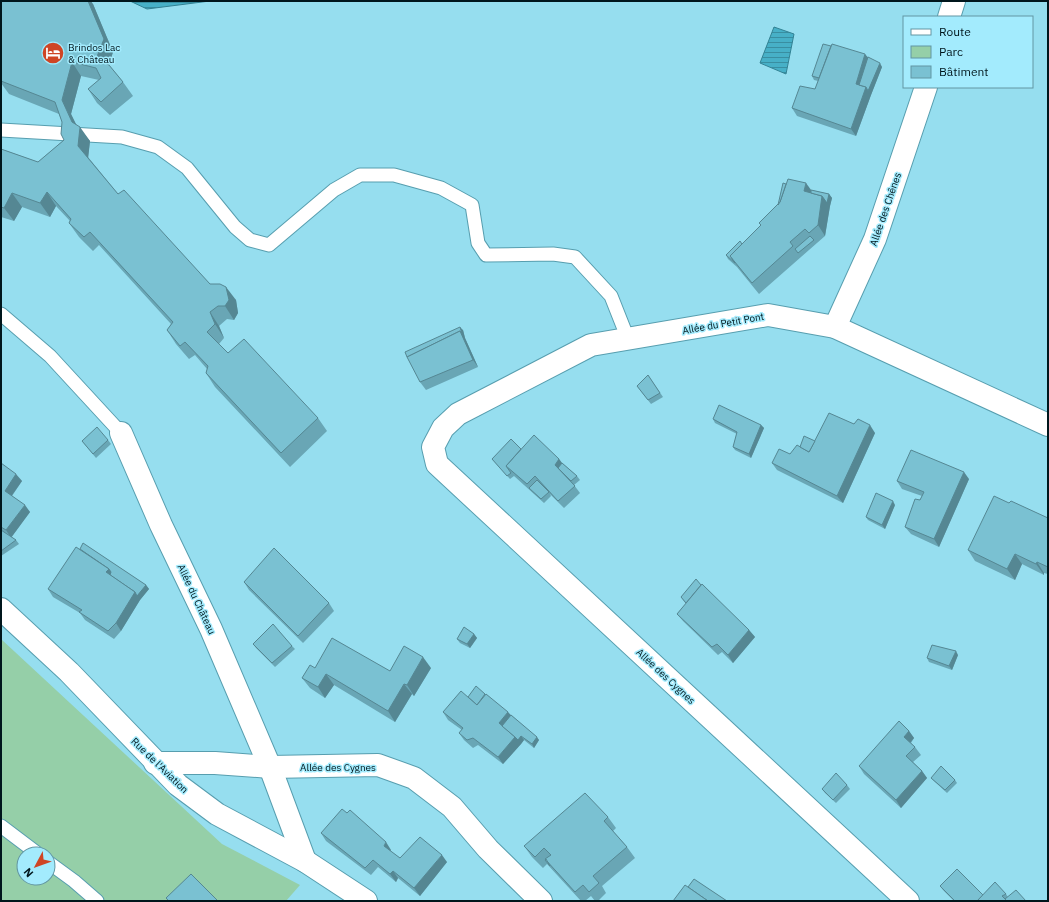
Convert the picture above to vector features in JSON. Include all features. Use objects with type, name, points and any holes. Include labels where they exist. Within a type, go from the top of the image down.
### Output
[{"type":"street","points":[[949,16],[954,1]]},
{"type":"street","name":"Allée des Chênes","points":[[835,327],[876,239],[926,88]]},
{"type":"street","name":"Allée du Petit Pont","points":[[433,446],[443,428],[458,414],[591,345],[768,315],[835,327],[1048,425]]},
{"type":"street","name":"Allée du Château","points":[[121,433],[161,525],[211,628],[270,767],[305,862]]},
{"type":"street","name":"Allée des Cygnes","points":[[433,446],[437,464],[908,901]]},
{"type":"street","name":"Rue de l'Aviation","points":[[1,609],[69,672],[178,785],[217,814],[305,862],[366,901]]},
{"type":"street","name":"Allée des Cygnes","points":[[155,762],[215,763],[270,767],[378,766],[414,778],[452,807],[488,850],[541,901]]},
{"type":"lane","points":[[1,130],[122,137],[158,147],[187,168],[235,227],[250,240],[269,245],[334,190],[360,176],[394,175],[440,188],[472,205],[478,243],[486,255],[553,254],[574,257],[611,296],[628,339]]},
{"type":"lane","points":[[1,314],[50,356],[121,433]]},
{"type":"lane","points":[[1,826],[27,846]]},
{"type":"lane","points":[[56,868],[74,881],[96,901]]},
{"type":"green space","points":[[1,639],[222,844],[300,885],[286,901],[1,901]]},
{"type":"water","points":[[130,1],[210,1],[147,9]]},
{"type":"water","points":[[774,27],[794,34],[786,74],[760,63]]},
{"type":"building","points":[[1,1],[88,1],[104,39],[96,59],[109,65],[123,82],[101,102],[88,89],[101,78],[96,68],[72,62],[62,100],[72,122],[80,127],[78,146],[118,194],[124,190],[210,284],[220,284],[226,287],[229,300],[225,306],[218,306],[210,312],[215,324],[207,332],[228,353],[244,339],[318,418],[281,453],[206,373],[208,366],[185,342],[180,346],[167,330],[173,322],[90,232],[84,237],[69,223],[71,219],[47,192],[40,203],[12,193],[4,208],[1,207],[1,149],[38,162],[64,140],[61,134],[62,122],[55,102],[1,81]]},
{"type":"building","points":[[823,44],[831,46],[819,78],[812,76]]},
{"type":"building","points":[[832,44],[865,54],[856,84],[866,87],[851,129],[792,108],[800,86],[815,89]]},
{"type":"building","points":[[868,57],[880,63],[868,91],[866,87],[859,85]]},
{"type":"building","points":[[788,179],[806,183],[804,191],[822,196],[818,225],[809,233],[805,229],[790,242],[793,246],[752,283],[730,256],[761,225],[759,223],[780,202]]},
{"type":"building","points":[[783,183],[786,184],[778,205]]},
{"type":"building","points":[[811,190],[829,194],[827,203],[822,196],[811,193]]},
{"type":"building","points":[[810,236],[814,240],[798,253],[795,249]]},
{"type":"building","points":[[740,241],[742,244],[730,256],[735,263],[726,255]]},
{"type":"building","points":[[460,327],[462,334],[460,331],[407,357],[405,352]]},
{"type":"building","points":[[460,331],[473,360],[420,382],[407,357]]},
{"type":"building","points":[[648,375],[660,393],[648,400],[637,386]]},
{"type":"building","points":[[719,405],[761,425],[749,454],[733,447],[737,432],[713,419]]},
{"type":"building","points":[[829,413],[854,424],[858,419],[870,425],[837,496],[772,463],[779,449],[790,454],[797,445],[809,452]]},
{"type":"building","points":[[97,427],[108,440],[93,454],[82,441]]},
{"type":"building","points":[[534,435],[559,459],[555,465],[575,486],[558,501],[535,476],[527,484],[506,466]]},
{"type":"building","points":[[804,436],[815,441],[809,452],[800,447]]},
{"type":"building","points":[[511,439],[521,449],[506,466],[511,473],[507,476],[492,459]]},
{"type":"building","points":[[911,450],[964,472],[934,539],[905,527],[915,499],[920,500],[924,492],[897,481]]},
{"type":"building","points":[[1,463],[16,474],[5,491],[25,505],[6,530],[1,527]]},
{"type":"building","points":[[562,463],[577,476],[571,481],[558,468]]},
{"type":"building","points":[[537,480],[549,492],[541,499],[529,488]]},
{"type":"building","points":[[876,493],[893,501],[882,525],[866,517]]},
{"type":"building","points":[[994,496],[1009,503],[1011,501],[1048,518],[1048,567],[1037,562],[1036,564],[1015,554],[1007,569],[968,550]]},
{"type":"building","points":[[1,530],[16,540],[1,551]]},
{"type":"building","points":[[83,543],[146,585],[137,596],[135,592],[110,575],[111,572],[109,569],[80,549]]},
{"type":"building","points":[[76,547],[109,569],[106,572],[135,592],[116,623],[108,631],[79,612],[82,610],[48,589]]},
{"type":"building","points":[[274,548],[329,603],[298,636],[244,582]]},
{"type":"building","points":[[696,579],[701,585],[686,603],[681,597]]},
{"type":"building","points":[[702,584],[749,630],[728,655],[717,644],[712,647],[677,614]]},
{"type":"building","points":[[273,624],[292,646],[272,663],[253,644]]},
{"type":"building","points":[[464,627],[474,634],[467,644],[457,639]]},
{"type":"building","points":[[332,638],[390,671],[404,646],[423,657],[407,685],[404,684],[388,711],[326,674],[318,687],[302,678],[310,665],[315,668]]},
{"type":"building","points":[[932,645],[956,651],[949,666],[927,658]]},
{"type":"building","points":[[476,686],[485,694],[477,705],[468,697]]},
{"type":"building","points":[[461,691],[477,705],[486,694],[508,712],[499,723],[515,737],[498,757],[473,738],[467,740],[459,733],[463,728],[443,712]]},
{"type":"building","points":[[511,715],[537,737],[532,744],[521,736],[518,740],[502,726]]},
{"type":"building","points":[[899,721],[909,731],[904,737],[915,747],[906,756],[922,771],[896,800],[859,766]]},
{"type":"building","points":[[941,766],[955,780],[945,790],[931,778]]},
{"type":"building","points":[[836,773],[847,785],[833,800],[822,789]]},
{"type":"building","points":[[585,793],[608,817],[604,821],[627,847],[593,876],[599,883],[589,892],[583,885],[575,892],[545,859],[551,855],[544,848],[535,857],[524,846]]},
{"type":"building","points":[[342,809],[347,813],[350,810],[386,842],[384,846],[400,858],[420,837],[442,855],[414,888],[393,871],[390,874],[373,860],[365,868],[321,833]]},
{"type":"building","points":[[957,869],[983,895],[977,901],[955,901],[940,886]]},
{"type":"building","points":[[191,874],[218,901],[169,901],[166,898]]},
{"type":"building","points":[[694,879],[727,901],[708,901],[688,887]]},
{"type":"building","points":[[995,882],[1006,894],[1002,896],[1007,901],[977,901]]},
{"type":"building","points":[[685,885],[708,901],[673,901]]},
{"type":"building","points":[[1016,890],[1026,901],[1007,901],[1005,899]]},
{"type":"place","name":"Brindos Lac & Château","points":[[53,53]]}]
